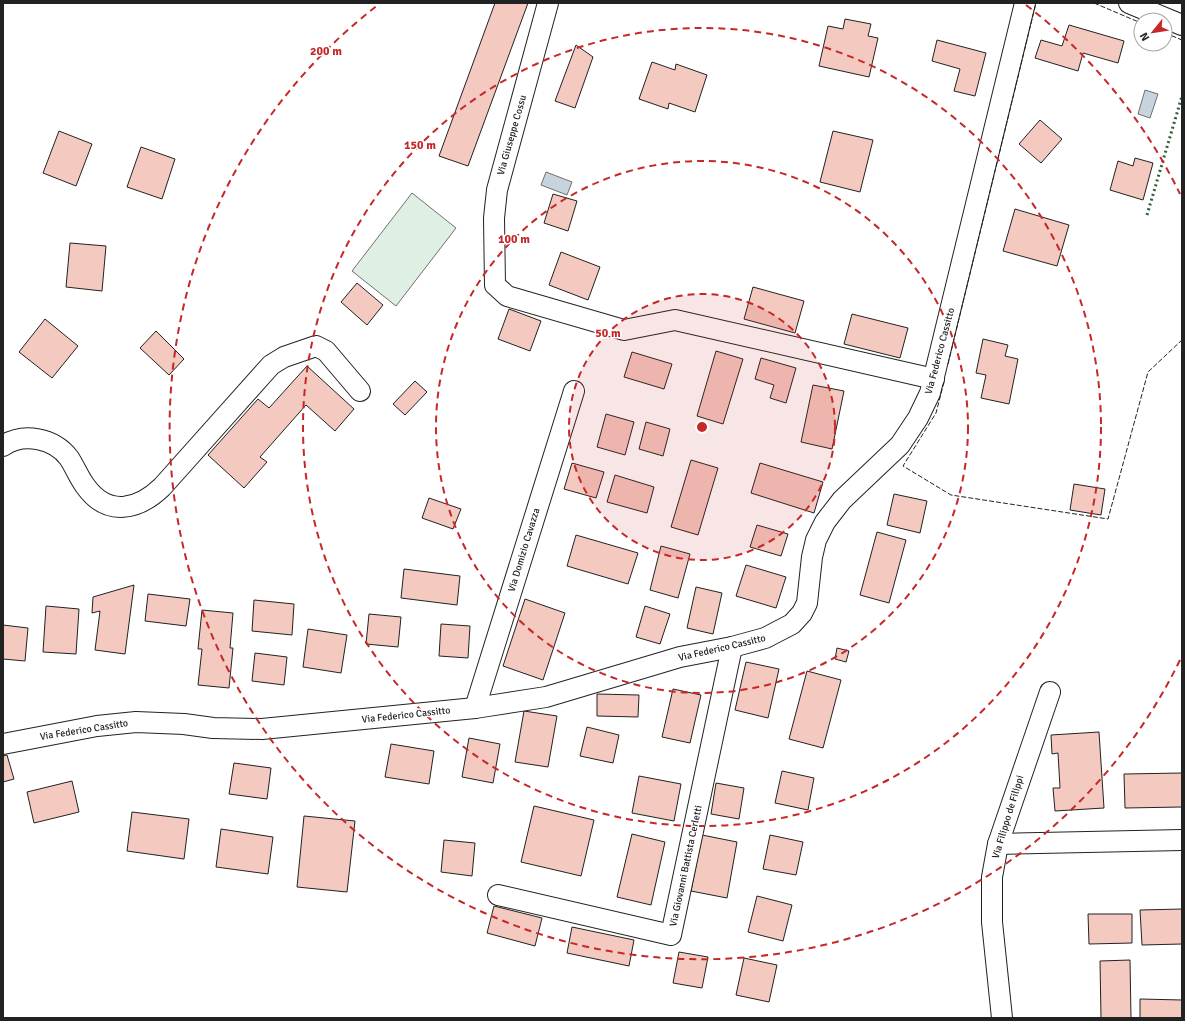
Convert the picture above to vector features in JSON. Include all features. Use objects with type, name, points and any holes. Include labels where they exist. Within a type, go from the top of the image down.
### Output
[{"type":"street","name":"Via Giuseppe Cossu","points":[[548,3],[497,190],[494,218],[495,285],[507,296],[624,330],[675,320],[934,379]]},
{"type":"street","name":"Via Federico Cassitto","points":[[3,744],[97,726],[130,722],[152,722],[229,729],[278,728],[475,708],[546,697],[668,660],[732,647],[774,634],[798,620],[807,603],[812,557],[816,540],[825,522],[842,500],[869,473],[889,456],[909,432],[925,405],[934,379],[1025,3]]},
{"type":"street","points":[[1130,3],[1182,25]]},
{"type":"street","points":[[3,446],[13,440],[26,438],[46,442],[64,453],[83,484],[97,499],[109,506],[129,507],[146,500],[162,487],[271,365],[284,357],[316,346],[326,351],[360,391]]},
{"type":"street","name":"Via Domizio Cavazza","points":[[475,708],[574,391]]},
{"type":"street","name":"Via Giovanni Battista Cerletti","points":[[498,895],[671,935],[732,647]]},
{"type":"street","name":"Via Filippo de Filippi","points":[[1002,1018],[991,905],[992,877],[998,844],[1050,692]]},
{"type":"street","points":[[998,844],[1182,840]]},
{"type":"green space","points":[[412,193],[456,228],[396,306],[352,271]]},
{"type":"shaded area","points":[[1145,90],[1158,94],[1150,118],[1138,114]]},
{"type":"shaded area","points":[[546,172],[572,182],[567,195],[541,185]]},
{"type":"building","points":[[495,3],[528,3],[468,166],[439,156]]},
{"type":"building","points":[[845,19],[871,24],[868,36],[878,38],[869,77],[819,66],[828,26],[843,29]]},
{"type":"building","points":[[1069,25],[1124,41],[1118,63],[1083,53],[1078,71],[1035,58],[1041,40],[1062,46]]},
{"type":"building","points":[[937,40],[986,53],[975,96],[954,91],[960,69],[932,61]]},
{"type":"building","points":[[576,45],[593,57],[575,108],[555,101]]},
{"type":"building","points":[[652,62],[675,70],[676,64],[707,75],[695,112],[669,103],[668,109],[639,99]]},
{"type":"building","points":[[1040,120],[1062,139],[1041,163],[1019,144]]},
{"type":"building","points":[[59,131],[92,144],[76,186],[43,173]]},
{"type":"building","points":[[833,131],[873,140],[860,192],[820,182]]},
{"type":"building","points":[[141,147],[175,159],[162,199],[127,187]]},
{"type":"building","points":[[1135,158],[1153,163],[1143,200],[1110,190],[1118,161],[1133,166]]},
{"type":"building","points":[[553,194],[577,201],[568,231],[544,223]]},
{"type":"building","points":[[1015,209],[1069,225],[1057,266],[1003,251]]},
{"type":"building","points":[[70,243],[106,246],[102,291],[66,287]]},
{"type":"building","points":[[561,252],[600,267],[588,300],[549,285]]},
{"type":"building","points":[[357,283],[383,305],[367,325],[341,302]]},
{"type":"building","points":[[753,287],[804,301],[795,333],[744,319]]},
{"type":"building","points":[[509,309],[541,321],[530,351],[498,339]]},
{"type":"building","points":[[852,314],[908,328],[900,358],[844,344]]},
{"type":"building","points":[[45,319],[78,346],[52,378],[19,352]]},
{"type":"building","points":[[156,331],[184,359],[169,375],[140,348]]},
{"type":"building","points":[[983,339],[1008,345],[1005,356],[1018,359],[1009,404],[981,398],[986,375],[976,373]]},
{"type":"building","points":[[716,351],[743,359],[723,424],[697,416]]},
{"type":"building","points":[[632,352],[672,364],[664,389],[624,377]]},
{"type":"building","points":[[761,358],[796,368],[786,403],[770,398],[774,385],[755,379]]},
{"type":"building","points":[[307,366],[354,409],[335,431],[306,405],[260,457],[267,462],[244,488],[208,455],[258,399],[269,408]]},
{"type":"building","points":[[415,381],[427,392],[405,415],[393,404]]},
{"type":"building","points":[[813,385],[844,391],[832,449],[801,442]]},
{"type":"building","points":[[606,414],[634,422],[625,455],[597,447]]},
{"type":"building","points":[[646,422],[670,429],[663,456],[639,449]]},
{"type":"building","points":[[691,460],[718,468],[698,535],[671,527]]},
{"type":"building","points":[[572,463],[604,472],[596,498],[564,489]]},
{"type":"building","points":[[760,463],[823,482],[814,513],[751,493]]},
{"type":"building","points":[[615,475],[654,487],[647,513],[607,502]]},
{"type":"building","points":[[1074,484],[1105,489],[1101,515],[1070,510]]},
{"type":"building","points":[[894,494],[927,501],[920,533],[887,525]]},
{"type":"building","points":[[429,498],[461,509],[453,529],[422,518]]},
{"type":"building","points":[[757,525],[788,534],[781,556],[750,547]]},
{"type":"building","points":[[877,532],[906,540],[889,603],[860,595]]},
{"type":"building","points":[[576,535],[638,553],[628,584],[567,566]]},
{"type":"building","points":[[661,546],[690,554],[678,598],[650,590]]},
{"type":"building","points":[[746,565],[786,577],[776,608],[736,596]]},
{"type":"building","points":[[404,569],[460,576],[457,605],[401,598]]},
{"type":"building","points":[[134,585],[125,654],[95,650],[100,611],[92,613],[93,597]]},
{"type":"building","points":[[696,587],[722,593],[713,634],[687,628]]},
{"type":"building","points":[[148,594],[190,599],[186,626],[145,621]]},
{"type":"building","points":[[525,599],[565,613],[543,680],[503,666]]},
{"type":"building","points":[[254,600],[294,604],[292,635],[252,631]]},
{"type":"building","points":[[46,606],[79,609],[76,654],[43,652]]},
{"type":"building","points":[[645,606],[670,614],[660,644],[636,637]]},
{"type":"building","points":[[202,610],[233,613],[230,648],[233,648],[229,688],[198,685],[202,649],[198,649]]},
{"type":"building","points":[[369,614],[401,617],[398,647],[366,644]]},
{"type":"building","points":[[441,624],[470,626],[468,658],[439,656]]},
{"type":"building","points":[[3,625],[28,628],[25,661],[3,659]]},
{"type":"building","points":[[308,629],[347,635],[341,673],[303,667]]},
{"type":"building","points":[[837,648],[849,651],[846,662],[835,659]]},
{"type":"building","points":[[255,653],[287,657],[284,685],[252,681]]},
{"type":"building","points":[[746,662],[779,669],[768,718],[735,710]]},
{"type":"building","points":[[807,671],[841,680],[823,748],[789,739]]},
{"type":"building","points":[[673,689],[701,695],[690,743],[662,737]]},
{"type":"building","points":[[597,694],[639,695],[638,717],[597,716]]},
{"type":"building","points":[[524,711],[557,716],[548,767],[515,762]]},
{"type":"building","points":[[587,727],[619,735],[613,763],[580,756]]},
{"type":"building","points":[[1099,732],[1104,808],[1055,811],[1053,788],[1060,788],[1058,753],[1052,754],[1051,735]]},
{"type":"building","points":[[469,738],[500,744],[493,783],[462,777]]},
{"type":"building","points":[[391,744],[434,751],[429,784],[385,777]]},
{"type":"building","points":[[7,755],[14,779],[3,782],[3,756]]},
{"type":"building","points":[[234,763],[271,768],[267,799],[229,794]]},
{"type":"building","points":[[782,771],[814,778],[808,810],[775,803]]},
{"type":"building","points":[[1182,773],[1182,807],[1125,808],[1124,774]]},
{"type":"building","points":[[639,776],[681,784],[674,821],[632,813]]},
{"type":"building","points":[[72,781],[79,812],[34,823],[27,792]]},
{"type":"building","points":[[716,783],[744,788],[739,819],[711,814]]},
{"type":"building","points":[[534,806],[594,820],[581,876],[521,862]]},
{"type":"building","points":[[132,812],[189,819],[184,859],[127,851]]},
{"type":"building","points":[[304,816],[355,821],[347,892],[297,887]]},
{"type":"building","points":[[221,829],[273,837],[268,874],[216,867]]},
{"type":"building","points":[[632,834],[665,842],[651,905],[617,897]]},
{"type":"building","points":[[702,835],[737,842],[727,898],[691,891]]},
{"type":"building","points":[[770,835],[803,842],[796,875],[763,869]]},
{"type":"building","points":[[444,840],[475,843],[472,876],[441,872]]},
{"type":"building","points":[[757,896],[792,905],[783,941],[748,932]]},
{"type":"building","points":[[494,906],[542,918],[535,946],[487,933]]},
{"type":"building","points":[[1182,909],[1182,944],[1142,945],[1140,910]]},
{"type":"building","points":[[1088,914],[1132,914],[1132,943],[1089,944]]},
{"type":"building","points":[[572,927],[634,940],[629,966],[567,953]]},
{"type":"building","points":[[679,952],[708,957],[702,988],[673,983]]},
{"type":"building","points":[[744,958],[777,965],[769,1002],[736,995]]},
{"type":"building","points":[[1130,960],[1131,1018],[1101,1018],[1100,961]]},
{"type":"building","points":[[1140,999],[1182,1000],[1182,1018],[1140,1018]]},
{"type":"hedge","points":[[1147,215],[1182,96]]},
{"type":"fence","points":[[948,364],[1036,3]]},
{"type":"fence","points":[[1094,3],[1133,20]]},
{"type":"fence","points":[[1173,36],[1182,40]]},
{"type":"fence","points":[[944,382],[936,413],[903,466],[951,495],[1108,519],[1148,372],[1182,340]]}]
